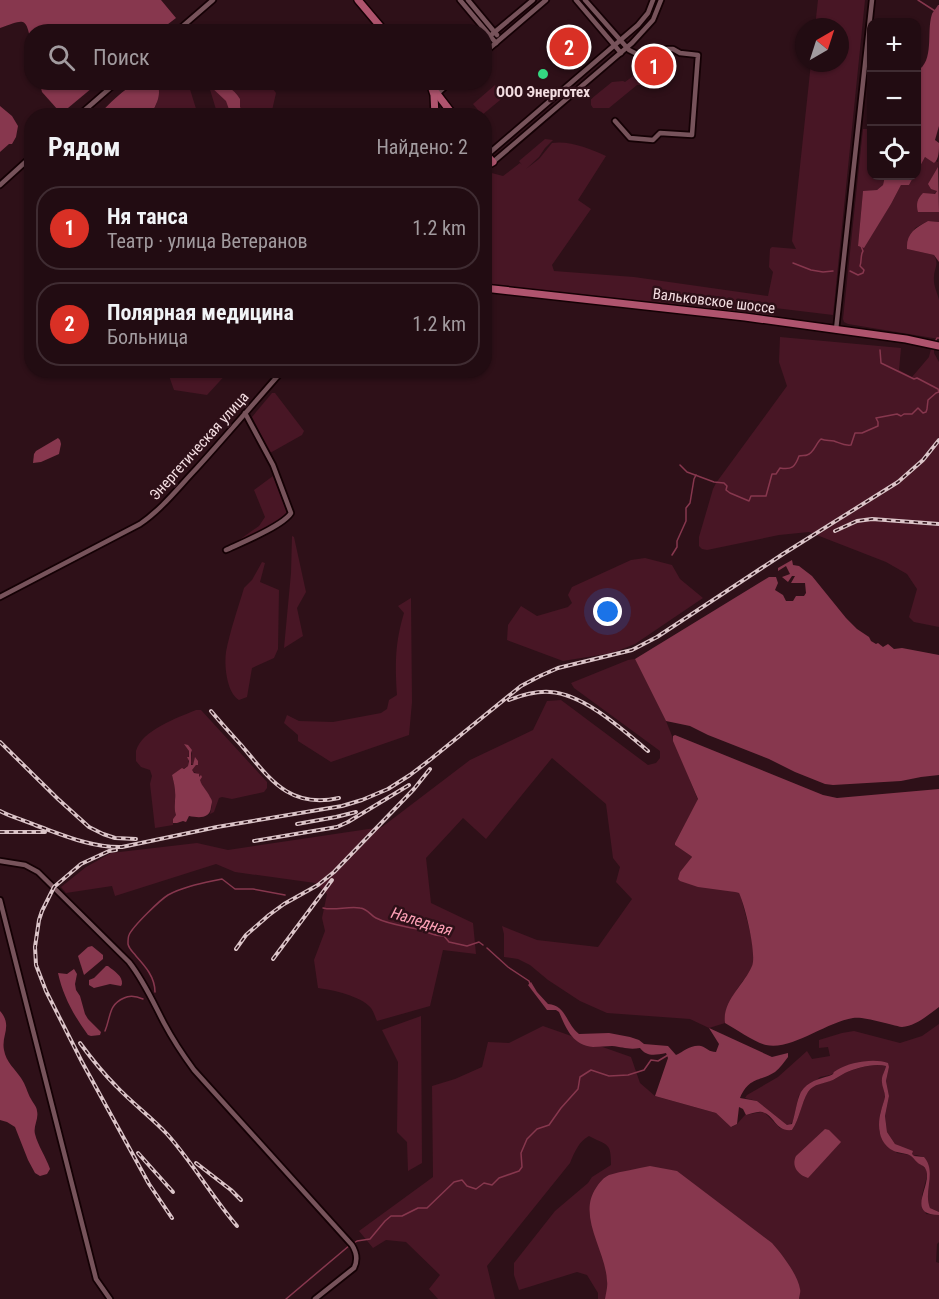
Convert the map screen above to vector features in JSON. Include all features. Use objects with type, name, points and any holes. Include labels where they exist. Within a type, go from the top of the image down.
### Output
[{"type":"main road","points":[[358,0],[378,24]]},
{"type":"main road","points":[[433,90],[435,108]]},
{"type":"main road","points":[[435,90],[447,107]]},
{"type":"main road","name":"Вальковское шоссе","points":[[492,289],[672,309],[906,339],[939,346]]},
{"type":"street","points":[[185,24],[213,0]]},
{"type":"street","points":[[460,0],[483,24]]},
{"type":"street","points":[[468,0],[486,24]]},
{"type":"street","points":[[498,41],[493,34],[533,0]]},
{"type":"street","points":[[492,46],[546,0]]},
{"type":"street","points":[[576,0],[621,53]]},
{"type":"street","points":[[585,0],[626,48],[639,55],[659,57],[667,49],[698,55],[692,135],[660,133],[653,140],[630,138],[615,121]]},
{"type":"street","points":[[492,153],[638,26],[648,13],[653,0]]},
{"type":"street","points":[[492,153],[621,53],[655,17],[661,0]]},
{"type":"street","points":[[836,330],[872,0]]},
{"type":"street","points":[[648,13],[655,17]]},
{"type":"street","points":[[87,108],[108,90]]},
{"type":"street","points":[[437,94],[441,90]]},
{"type":"street","points":[[0,185],[24,163]]},
{"type":"street","name":"Энергетическая улица","points":[[0,597],[150,517],[167,501],[276,378]]},
{"type":"street","points":[[226,550],[275,526],[288,518],[291,513],[273,465],[245,413]]},
{"type":"street","points":[[0,861],[26,865],[38,872],[129,962],[141,976],[165,1025],[194,1070],[352,1245],[357,1257],[354,1268],[315,1299]]},
{"type":"street","points":[[0,900],[96,1279],[110,1299]]},
{"type":"shaded area","points":[[0,0],[161,0],[176,18],[168,24],[25,24],[19,22],[0,28]]},
{"type":"shaded area","points":[[818,0],[865,0],[833,315],[775,308],[774,317],[492,285],[492,173],[503,176],[520,163],[522,165],[519,161],[545,139],[553,140],[526,169],[539,159],[552,143],[558,142],[587,148],[606,156],[578,200],[591,209],[552,265],[554,271],[634,277],[768,296],[773,272],[769,267],[770,249],[772,247],[796,249],[792,241],[810,72],[849,72],[849,18],[816,18]]},
{"type":"shaded area","points":[[939,5],[939,126],[935,140],[939,143],[937,160],[934,163],[925,157],[921,164],[921,68],[928,53],[932,14]]},
{"type":"shaded area","points":[[640,71],[651,74],[648,85],[637,85],[609,108],[593,108],[591,99],[612,82],[625,82]]},
{"type":"shaded area","points":[[495,85],[505,96],[490,108],[476,108],[473,104],[492,90]]},
{"type":"shaded area","points":[[42,90],[90,90],[68,108],[56,108]]},
{"type":"shaded area","points":[[126,90],[159,90],[159,96],[154,108],[106,108]]},
{"type":"shaded area","points":[[159,90],[190,90],[196,108],[155,108]]},
{"type":"shaded area","points":[[210,90],[274,90],[276,93],[273,108],[216,108]]},
{"type":"shaded area","points":[[214,90],[233,90],[240,99],[240,108],[228,108],[226,101]]},
{"type":"shaded area","points":[[0,106],[12,116],[18,126],[12,144],[0,152]]},
{"type":"shaded area","points":[[863,129],[867,129],[867,180],[884,180],[883,185],[877,190],[863,192],[858,246],[863,248],[901,185],[909,185],[912,180],[921,180],[921,164],[925,157],[938,162],[939,158],[937,191],[918,212],[939,212],[939,222],[928,221],[915,228],[907,249],[934,255],[936,263],[934,280],[939,300],[939,339],[848,324],[843,319]]},
{"type":"shaded area","points":[[938,167],[939,212],[918,212],[917,206],[921,195],[923,193],[935,194],[937,191],[931,189],[928,184]]},
{"type":"shaded area","points":[[884,180],[912,180],[909,185],[901,185],[864,248],[858,246],[863,191],[877,190],[883,185]]},
{"type":"shaded area","points":[[928,221],[939,222],[939,262],[934,255],[907,249],[908,239],[912,232]]},
{"type":"shaded area","points":[[780,337],[901,348],[899,370],[912,377],[929,357],[931,349],[934,350],[939,362],[939,627],[914,622],[909,617],[917,589],[907,574],[886,562],[809,532],[779,535],[707,550],[699,546],[699,537],[716,483],[787,386],[779,362]]},
{"type":"shaded area","points":[[170,378],[223,378],[207,395],[174,390]]},
{"type":"shaded area","points":[[272,393],[275,393],[304,431],[302,435],[270,453],[252,417]]},
{"type":"shaded area","points":[[58,438],[61,444],[59,454],[33,463],[36,451]]},
{"type":"shaded area","points":[[273,476],[287,512],[284,519],[239,543],[239,540],[259,526],[265,517],[254,490]]},
{"type":"shaded area","points":[[292,536],[306,592],[297,608],[303,636],[284,648],[291,573]]},
{"type":"shaded area","points":[[645,558],[672,565],[680,579],[703,598],[635,644],[612,653],[563,661],[507,640],[508,625],[521,606],[537,616],[568,607],[572,603],[568,595],[572,587],[631,560]]},
{"type":"shaded area","points":[[792,560],[793,565],[799,566],[812,576],[846,618],[871,641],[883,647],[888,644],[894,649],[902,648],[939,655],[939,775],[901,781],[825,784],[690,726],[666,721],[635,659],[769,577],[776,577],[778,583],[775,590],[783,595],[786,601],[793,601],[796,596],[804,596],[805,583],[791,583],[795,576],[792,576],[788,582],[782,577],[790,574],[786,566],[778,571],[778,568]]},
{"type":"shaded area","points":[[262,562],[265,563],[260,582],[279,590],[278,649],[274,658],[252,668],[247,697],[239,700],[229,685],[226,652],[244,588],[252,580]]},
{"type":"shaded area","points":[[411,598],[412,702],[409,735],[331,762],[298,741],[298,735],[284,723],[287,715],[299,721],[333,722],[381,713],[387,709],[389,700],[397,695],[396,653],[404,613],[398,606]]},
{"type":"shaded area","points":[[635,659],[666,721],[698,800],[675,843],[692,858],[680,872],[739,893],[749,929],[754,961],[732,998],[725,1023],[709,1028],[690,1019],[607,1013],[580,1001],[530,965],[518,959],[504,957],[502,926],[537,940],[598,947],[632,899],[616,882],[620,867],[613,858],[606,804],[552,758],[486,839],[463,818],[426,858],[431,903],[473,923],[476,954],[443,950],[430,1006],[377,1021],[371,1008],[361,1000],[318,988],[314,960],[325,931],[322,918],[327,894],[315,883],[235,872],[216,864],[115,896],[112,886],[66,893],[61,887],[86,867],[111,853],[197,843],[228,850],[382,827],[470,760],[533,730],[547,701],[561,700],[648,765],[656,763],[660,758],[660,751],[574,688],[571,683]]},
{"type":"shaded area","points":[[196,710],[201,710],[267,782],[267,788],[264,792],[232,799],[219,798],[214,812],[210,814],[210,797],[200,783],[198,774],[191,770],[196,765],[195,758],[193,766],[191,763],[192,750],[186,746],[189,751],[188,766],[172,775],[176,815],[173,825],[155,828],[150,784],[152,776],[150,770],[141,767],[136,761],[136,751],[145,737],[153,731]]},
{"type":"shaded area","points":[[675,735],[823,795],[837,798],[939,789],[939,1007],[912,1025],[902,1027],[870,1019],[853,1018],[776,1046],[756,1041],[725,1023],[730,1000],[752,966],[752,941],[739,893],[698,887],[678,879],[680,872],[692,857],[675,843],[698,799],[673,741]]},
{"type":"shaded area","points":[[184,744],[192,750],[191,765],[195,757],[198,761],[198,765],[192,770],[200,774],[199,777],[201,775],[200,780],[212,803],[209,814],[206,816],[189,816],[186,822],[173,823],[176,815],[172,775],[188,766],[189,751]]},
{"type":"shaded area","points":[[92,946],[103,955],[103,959],[84,975],[78,956]]},
{"type":"shaded area","points":[[106,966],[120,976],[121,986],[110,984],[94,988],[89,985],[89,980]]},
{"type":"shaded area","points":[[74,969],[77,974],[76,990],[85,1014],[101,1032],[100,1035],[88,1035],[66,998],[58,973],[67,974]]},
{"type":"shaded area","points":[[531,982],[548,1004],[562,1011],[579,1034],[609,1033],[630,1037],[644,1044],[668,1046],[676,1055],[694,1046],[716,1052],[719,1044],[709,1028],[772,1057],[788,1053],[788,1057],[777,1070],[747,1086],[740,1098],[757,1101],[787,1125],[792,1124],[800,1095],[810,1083],[855,1063],[876,1061],[888,1063],[886,1081],[889,1096],[885,1116],[887,1132],[895,1144],[913,1151],[914,1156],[924,1157],[928,1163],[930,1175],[928,1202],[930,1208],[939,1212],[939,1215],[928,1214],[923,1210],[921,1204],[927,1174],[924,1167],[909,1155],[889,1148],[880,1134],[879,1122],[885,1097],[882,1076],[886,1066],[860,1068],[813,1087],[808,1092],[792,1130],[778,1126],[770,1116],[762,1112],[746,1115],[739,1107],[737,1124],[731,1127],[716,1113],[655,1096],[668,1058],[666,1053],[652,1055],[640,1048],[593,1047],[580,1043],[571,1035],[559,1012],[547,1010],[528,985]]},
{"type":"shaded area","points":[[0,1011],[6,1021],[3,1045],[5,1054],[23,1081],[37,1110],[35,1134],[50,1169],[47,1174],[40,1176],[35,1173],[28,1160],[15,1127],[0,1120]]},
{"type":"shaded area","points":[[421,1016],[422,1163],[408,1171],[407,1142],[397,1132],[398,1062],[382,1030]]},
{"type":"shaded area","points":[[939,1024],[939,1212],[930,1208],[927,1201],[928,1185],[924,1157],[914,1156],[895,1144],[887,1132],[885,1116],[889,1096],[886,1081],[889,1067],[876,1061],[856,1063],[820,1077],[799,1095],[790,1125],[757,1101],[745,1098],[778,1077],[807,1051],[812,1059],[830,1056],[828,1047],[819,1048],[819,1040],[854,1031],[900,1043],[922,1036]]},
{"type":"shaded area","points":[[543,1026],[631,1057],[640,1083],[655,1096],[716,1113],[732,1127],[745,1115],[761,1112],[765,1113],[780,1128],[792,1130],[806,1096],[813,1087],[860,1068],[886,1066],[882,1078],[885,1098],[880,1114],[879,1132],[897,1153],[910,1155],[926,1169],[927,1176],[922,1195],[926,1214],[939,1215],[936,1262],[939,1263],[939,1299],[598,1299],[598,1293],[587,1275],[577,1272],[519,1290],[514,1275],[514,1263],[555,1211],[592,1177],[611,1165],[609,1148],[589,1136],[580,1144],[570,1163],[487,1266],[495,1299],[438,1299],[429,1289],[440,1275],[406,1242],[386,1240],[373,1248],[359,1231],[433,1177],[432,1086],[482,1067],[488,1042],[509,1043]]},
{"type":"shaded area","points":[[825,1129],[841,1142],[808,1178],[804,1177],[795,1167],[796,1156]]},
{"type":"shaded area","points":[[650,1166],[677,1171],[772,1243],[799,1283],[799,1299],[605,1299],[607,1285],[605,1270],[591,1222],[591,1199],[597,1186],[607,1176]]},
{"type":"waterway","points":[[918,0],[935,11]]},
{"type":"waterway","points":[[850,271],[858,275],[863,273],[864,270],[860,266],[863,251],[861,246]]},
{"type":"waterway","points":[[793,263],[811,270],[833,271]]},
{"type":"waterway","points":[[936,340],[939,338]]},
{"type":"waterway","points":[[880,350],[881,363],[914,379],[917,378],[938,389],[939,392]]},
{"type":"waterway","points":[[680,465],[687,472],[714,482],[724,483],[727,486],[726,490],[730,493],[749,501],[751,496],[766,496],[772,474],[776,474],[780,468],[792,467],[799,456],[809,454],[821,439],[851,445],[855,433],[862,433],[878,426],[876,418],[912,414],[918,408],[923,413],[926,412],[928,400],[939,392]]},
{"type":"waterway","points":[[672,555],[686,521],[686,508],[690,503],[696,475]]},
{"type":"waterway","name":"Наледная","points":[[155,992],[151,977],[129,947],[128,938],[147,914],[168,895],[188,887],[222,879],[235,889],[253,889],[285,895]]},
{"type":"waterway","name":"Наледная","points":[[323,908],[363,909],[381,920],[444,936],[449,942],[467,946],[479,942],[483,945]]},
{"type":"waterway","name":"Наледная","points":[[487,948],[530,984]]},
{"type":"waterway","name":"Наледная","points":[[105,1031],[115,1004],[131,996],[143,999]]},
{"type":"waterway","points":[[354,1243],[370,1239],[391,1216],[402,1216],[418,1208],[427,1208],[454,1182],[462,1180],[467,1186],[476,1189],[484,1183],[492,1185],[499,1178],[519,1171],[522,1167],[521,1153],[527,1139],[537,1129],[549,1125],[578,1089],[580,1077],[591,1070],[609,1076],[628,1075],[644,1070],[651,1060],[658,1061],[668,1055]]},
{"type":"waterway","points":[[286,1299],[350,1245]]},
{"type":"railway","points":[[0,811],[78,840],[122,847],[217,827],[342,806],[362,800],[388,789],[410,775],[521,686],[558,668],[632,650],[657,637],[898,482],[923,460],[939,440]]},
{"type":"railway","points":[[835,531],[857,521],[872,519],[939,524]]},
{"type":"railway","points":[[509,700],[539,692],[563,694],[602,714],[648,751]]},
{"type":"railway","points":[[211,711],[262,770],[282,789],[307,799],[339,798]]},
{"type":"railway","points":[[0,742],[89,827],[115,838],[136,839]]},
{"type":"railway","points":[[236,949],[246,935],[269,915],[318,885],[334,872],[414,789],[430,769]]},
{"type":"railway","points":[[254,841],[337,827],[409,785]]},
{"type":"railway","points":[[297,824],[356,812]]},
{"type":"railway","points":[[0,832],[45,832]]},
{"type":"railway","points":[[116,850],[81,864],[54,887],[39,920],[35,947],[36,965],[46,991],[82,1062],[149,1184],[172,1218]]},
{"type":"railway","points":[[273,959],[332,880]]},
{"type":"railway","points":[[80,1043],[111,1081],[167,1134],[237,1226]]},
{"type":"railway","points":[[138,1153],[173,1192]]},
{"type":"railway","points":[[196,1163],[241,1200]]},
{"type":"place","name":"Полярная медицина","points":[[569,47]]},
{"type":"place","name":"Ня танса","points":[[654,66]]},
{"type":"place","name":"ООО Энерготех","points":[[543,74]]}]
